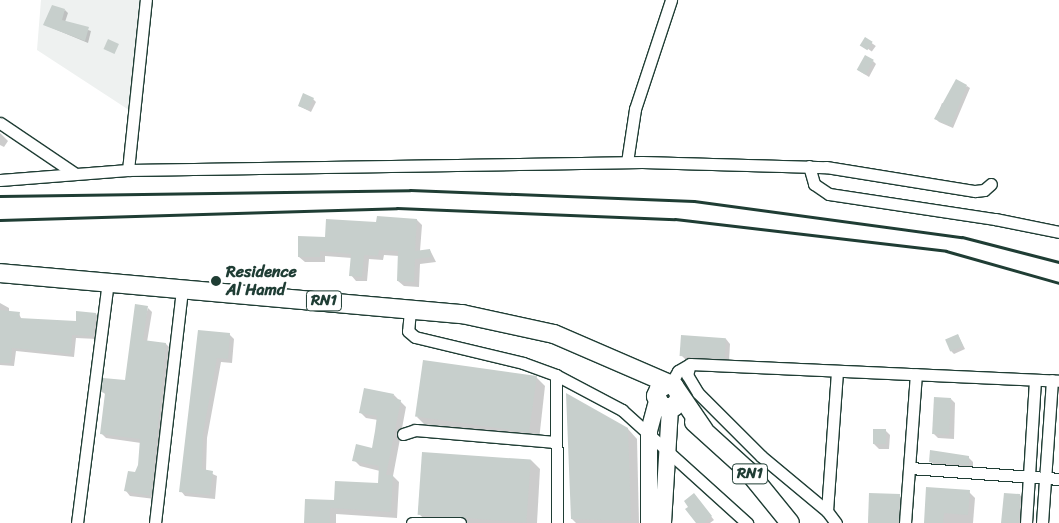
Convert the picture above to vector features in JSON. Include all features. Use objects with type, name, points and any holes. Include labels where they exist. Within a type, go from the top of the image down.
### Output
[{"type":"main road","name":"RN1","points":[[0,273],[462,314],[554,334],[638,373],[668,396],[747,470],[790,523]]},
{"type":"street","points":[[128,170],[146,0]]},
{"type":"street","points":[[627,162],[636,109],[671,0]]},
{"type":"street","points":[[0,123],[74,173]]},
{"type":"street","points":[[0,180],[128,170],[627,162],[808,166],[975,191],[984,190],[991,184]]},
{"type":"street","points":[[808,166],[814,184],[829,194],[995,219],[1059,232]]},
{"type":"street","points":[[77,523],[108,282]]},
{"type":"street","points":[[156,523],[182,288]]},
{"type":"street","points":[[410,310],[408,331],[415,337],[523,363],[556,375],[608,401],[649,431],[747,523]]},
{"type":"street","points":[[690,364],[687,375],[698,393],[761,456],[827,511],[836,523]]},
{"type":"street","points":[[649,523],[649,431],[668,396],[678,371],[690,364],[837,373],[916,374],[1056,380],[1042,523]]},
{"type":"street","points":[[827,511],[837,373]]},
{"type":"street","points":[[905,523],[916,374]]},
{"type":"street","points":[[556,375],[554,442],[557,523]]},
{"type":"street","points":[[1026,523],[1035,380]]},
{"type":"street","points":[[663,523],[668,396]]},
{"type":"street","points":[[403,434],[415,430],[554,442]]},
{"type":"street","points":[[910,468],[1029,475],[1059,479]]},
{"type":"street","points":[[412,523],[460,523]]},
{"type":"shaded area","points":[[41,0],[141,0],[129,110],[37,50]]},
{"type":"building","points":[[52,5],[65,9],[62,20],[89,27],[85,41],[43,25]]},
{"type":"building","points":[[865,37],[873,42],[867,50],[860,45]]},
{"type":"building","points":[[108,39],[119,44],[114,54],[104,49]]},
{"type":"building","points":[[865,55],[874,60],[866,75],[857,70]]},
{"type":"building","points":[[956,79],[967,85],[951,126],[934,119]]},
{"type":"building","points":[[303,93],[314,98],[308,110],[298,106]]},
{"type":"building","points":[[377,216],[417,219],[415,251],[430,249],[431,257],[415,259],[414,282],[397,281],[398,251],[379,250],[378,256],[364,255],[362,277],[349,276],[351,254],[320,251],[320,257],[298,257],[298,236],[325,237],[326,219],[376,222]]},
{"type":"building","points":[[135,304],[148,306],[143,340],[166,343],[151,496],[124,491],[128,471],[135,472],[138,465],[140,439],[100,434],[105,393],[101,392],[103,378],[125,380]]},
{"type":"building","points":[[0,310],[20,312],[19,318],[76,321],[76,311],[96,313],[93,336],[72,335],[71,354],[12,348],[11,363],[0,363]]},
{"type":"building","points":[[198,330],[230,333],[228,359],[217,358],[203,433],[202,469],[213,471],[210,495],[179,492]]},
{"type":"building","points":[[958,334],[963,346],[950,351],[945,339]]},
{"type":"building","points":[[681,335],[726,338],[724,359],[680,356]]},
{"type":"building","points":[[423,360],[537,376],[529,432],[415,416]]},
{"type":"building","points":[[364,388],[394,394],[393,398],[401,400],[386,475],[393,475],[391,512],[330,508],[330,523],[304,523],[305,499],[334,500],[335,481],[378,483],[379,466],[352,461],[356,444],[372,448],[375,431],[377,416],[359,413]]},
{"type":"building","points":[[566,393],[628,428],[631,521],[571,519]]},
{"type":"building","points":[[934,397],[951,398],[949,435],[932,434]]},
{"type":"building","points":[[873,429],[886,429],[886,444],[873,444]]},
{"type":"building","points":[[930,450],[969,456],[969,465],[929,462]]},
{"type":"building","points":[[422,452],[531,460],[526,522],[418,515]]},
{"type":"building","points":[[926,487],[970,490],[968,515],[944,513],[943,523],[924,523]]},
{"type":"building","points":[[694,493],[712,516],[704,523],[696,523],[685,509],[688,507],[684,501]]},
{"type":"building","points":[[869,493],[900,494],[899,523],[868,523]]},
{"type":"building","points":[[1004,493],[1020,494],[1019,523],[1001,523]]},
{"type":"railway","points":[[0,196],[410,190],[694,201],[962,237],[1059,262]]},
{"type":"railway","points":[[0,220],[397,208],[675,219],[946,251],[1059,283]]},
{"type":"place","name":"Residence Al Hamd","points":[[216,281]]}]
